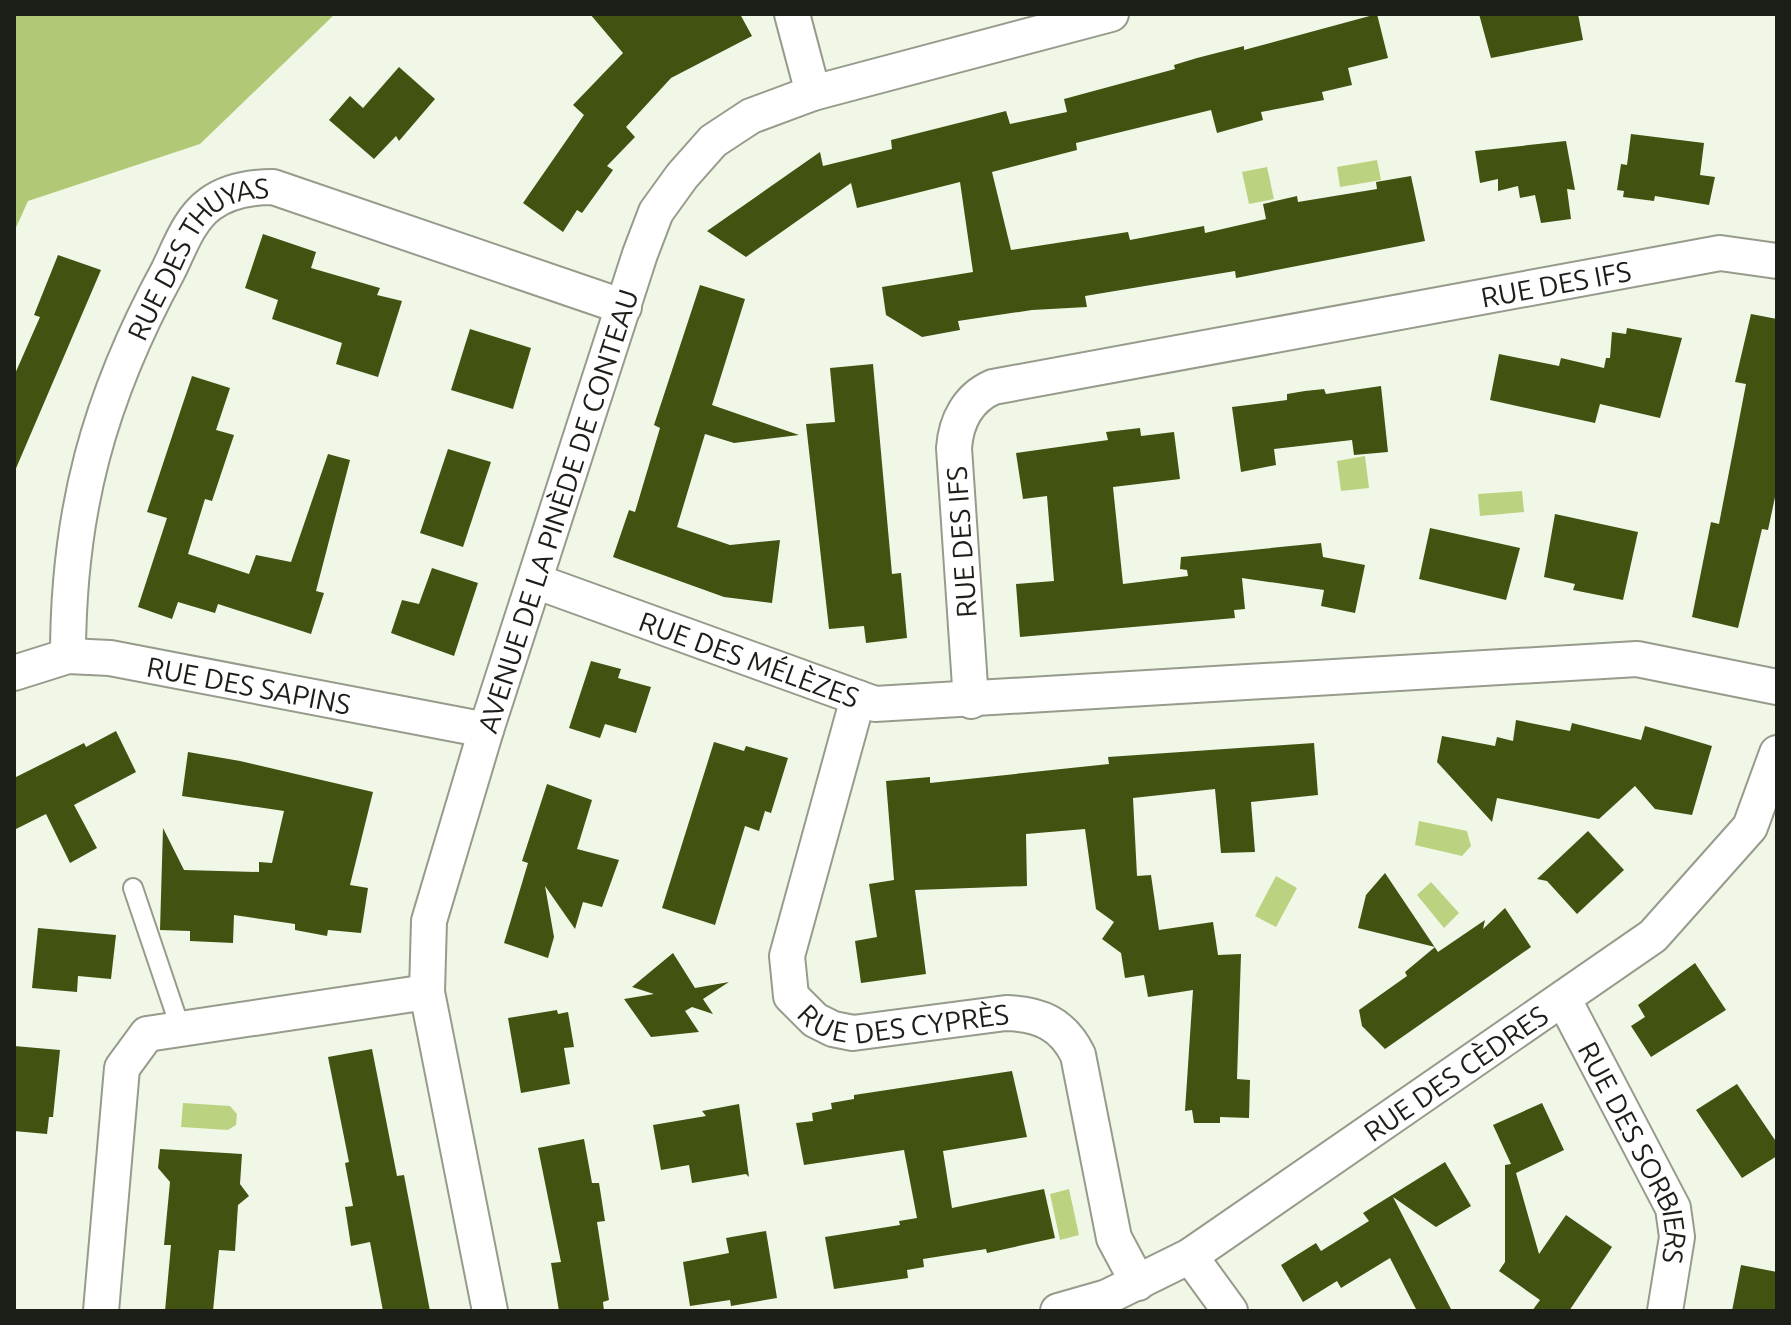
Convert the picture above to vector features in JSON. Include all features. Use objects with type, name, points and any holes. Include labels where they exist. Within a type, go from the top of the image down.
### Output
[{"type":"street","points":[[792,14],[813,93]]},
{"type":"street","name":"AVENUE DE LA PINÈDE DE CONTEAU","points":[[490,1311],[427,992],[429,921],[486,730],[656,212],[697,158],[728,129],[751,116],[813,93],[1111,14]]},
{"type":"street","name":"RUE DES THUYAS","points":[[68,656],[68,584],[100,420],[140,322],[191,226],[210,204],[239,190],[273,187],[624,307]]},
{"type":"street","name":"RUE DES IFS","points":[[971,701],[954,448],[962,416],[981,392],[993,387],[1417,306],[1720,253],[1777,261]]},
{"type":"street","name":"RUE DES MÉLÈZES","points":[[535,581],[858,698],[894,705],[971,701]]},
{"type":"street","name":"RUE DES SAPINS","points":[[14,673],[68,656],[147,663],[486,730]]},
{"type":"street","points":[[971,701],[1637,659],[1777,687]]},
{"type":"street","name":"RUE DES CYPRÈS","points":[[858,698],[787,956],[786,977],[791,996],[815,1020],[853,1033],[1006,1013],[1024,1014],[1058,1026],[1070,1037],[1078,1055],[1114,1238],[1138,1283]]},
{"type":"street","name":"RUE DES CÈDRES","points":[[1058,1311],[1076,1308],[1138,1283],[1190,1256],[1653,936],[1750,827],[1777,753]]},
{"type":"street","points":[[101,1311],[122,1068],[147,1034],[427,992]]},
{"type":"street","name":"RUE DES SORBIERS","points":[[1564,1000],[1673,1208],[1677,1237],[1665,1311]]},
{"type":"street","points":[[1190,1256],[1230,1311]]},
{"type":"lane","points":[[133,888],[181,1030]]},
{"type":"shaded area","points":[[14,14],[335,14],[200,144],[28,201],[14,232]]},
{"type":"shaded area","points":[[1377,160],[1381,180],[1340,187],[1337,167]]},
{"type":"shaded area","points":[[1267,167],[1274,199],[1249,204],[1242,172]]},
{"type":"shaded area","points":[[1365,456],[1369,488],[1341,491],[1337,461]]},
{"type":"shaded area","points":[[1522,491],[1524,512],[1480,516],[1478,494]]},
{"type":"shaded area","points":[[1419,821],[1467,831],[1471,846],[1462,856],[1415,845]]},
{"type":"shaded area","points":[[1276,876],[1297,888],[1276,927],[1255,916]]},
{"type":"shaded area","points":[[1431,882],[1459,913],[1444,928],[1417,895]]},
{"type":"shaded area","points":[[183,1103],[230,1106],[237,1114],[236,1125],[228,1130],[181,1127]]},
{"type":"shaded area","points":[[1069,1189],[1079,1235],[1060,1240],[1050,1194]]},
{"type":"building","points":[[590,14],[740,14],[752,36],[671,78],[626,127],[635,137],[607,166],[613,170],[582,213],[577,210],[563,232],[523,203],[584,115],[573,105],[623,53]]},
{"type":"building","points":[[1377,14],[1388,58],[1348,68],[1352,85],[1322,92],[1324,100],[1261,112],[1263,120],[1217,133],[1211,110],[1076,143],[1077,150],[992,172],[1011,250],[1128,232],[1130,240],[1204,226],[1205,233],[1266,219],[1263,204],[1297,196],[1298,202],[1377,189],[1376,182],[1411,176],[1425,241],[1236,278],[1235,271],[1085,296],[1087,307],[1032,310],[958,321],[960,330],[922,337],[886,315],[882,287],[973,272],[960,182],[857,208],[851,183],[746,257],[707,231],[820,152],[823,166],[892,149],[891,140],[1006,111],[1010,124],[1067,112],[1064,99],[1175,69],[1174,65],[1197,58],[1244,46],[1244,50]]},
{"type":"building","points":[[1479,14],[1578,14],[1583,40],[1491,58]]},
{"type":"building","points":[[399,67],[435,99],[399,141],[396,136],[374,159],[329,120],[350,96],[363,108]]},
{"type":"building","points":[[1631,134],[1704,143],[1700,175],[1715,177],[1709,205],[1655,196],[1654,201],[1623,197],[1624,191],[1617,190],[1621,164],[1627,165]]},
{"type":"building","points":[[1566,141],[1575,190],[1567,189],[1571,219],[1541,223],[1535,195],[1520,198],[1518,186],[1498,191],[1498,179],[1480,183],[1475,151]]},
{"type":"building","points":[[263,234],[316,252],[311,268],[380,288],[377,295],[402,301],[378,377],[336,364],[342,343],[272,319],[278,300],[245,288]]},
{"type":"building","points":[[58,255],[101,270],[14,473],[14,376],[40,317],[34,315]]},
{"type":"building","points":[[700,285],[745,299],[712,405],[799,435],[734,443],[705,434],[677,527],[730,545],[780,540],[772,603],[724,597],[613,557],[629,510],[635,512],[660,428],[654,425]]},
{"type":"building","points":[[1751,314],[1777,319],[1777,488],[1768,530],[1762,529],[1738,628],[1692,617],[1711,522],[1719,524],[1746,384],[1735,382]]},
{"type":"building","points":[[1627,328],[1682,338],[1660,418],[1600,404],[1595,423],[1490,400],[1499,354],[1559,366],[1561,358],[1604,368],[1606,358],[1610,358],[1612,332],[1626,334]]},
{"type":"building","points":[[470,329],[531,348],[513,409],[451,390]]},
{"type":"building","points":[[873,364],[892,574],[901,573],[907,638],[866,643],[864,626],[829,629],[806,424],[835,422],[830,368]]},
{"type":"building","points":[[192,376],[230,388],[216,430],[234,435],[212,501],[205,499],[188,554],[249,574],[256,555],[291,562],[328,454],[350,460],[316,591],[324,593],[311,634],[218,604],[215,613],[178,602],[172,619],[138,607],[167,518],[147,512]]},
{"type":"building","points":[[1381,386],[1388,452],[1354,455],[1352,440],[1274,449],[1276,465],[1241,472],[1232,407],[1287,400],[1287,394],[1305,391],[1324,389],[1326,394]]},
{"type":"building","points":[[1140,428],[1141,436],[1174,432],[1180,479],[1113,487],[1123,584],[1188,576],[1187,570],[1180,569],[1181,557],[1321,543],[1323,557],[1365,565],[1355,613],[1321,606],[1324,590],[1242,578],[1245,609],[1234,610],[1235,618],[1020,637],[1016,584],[1054,581],[1047,496],[1023,499],[1016,453],[1108,440],[1106,432]]},
{"type":"building","points":[[448,449],[491,462],[463,547],[420,533]]},
{"type":"building","points":[[1555,514],[1638,532],[1623,600],[1573,590],[1575,584],[1544,577]]},
{"type":"building","points":[[1430,528],[1520,548],[1506,600],[1419,579]]},
{"type":"building","points":[[432,568],[478,583],[454,656],[391,633],[402,600],[419,604]]},
{"type":"building","points":[[591,661],[621,669],[618,678],[651,687],[636,733],[605,724],[600,738],[569,728]]},
{"type":"building","points":[[1516,720],[1570,731],[1572,723],[1641,740],[1645,726],[1712,746],[1692,815],[1655,809],[1635,786],[1599,819],[1497,798],[1492,822],[1437,762],[1442,736],[1495,746],[1497,737],[1513,741]]},
{"type":"building","points":[[116,731],[136,772],[74,805],[97,848],[70,863],[46,814],[14,830],[14,778],[84,743],[86,747]]},
{"type":"building","points":[[714,742],[744,751],[746,746],[788,758],[771,813],[765,811],[759,831],[745,826],[715,925],[662,908]]},
{"type":"building","points":[[1314,743],[1318,795],[1251,802],[1255,852],[1221,853],[1215,789],[1133,798],[1137,876],[1151,875],[1159,930],[1213,922],[1218,955],[1241,954],[1237,1079],[1250,1080],[1249,1118],[1220,1117],[1220,1123],[1194,1123],[1192,1110],[1185,1111],[1193,990],[1148,997],[1144,975],[1125,978],[1121,953],[1102,939],[1114,922],[1096,909],[1085,829],[1026,834],[1027,886],[915,890],[926,974],[861,983],[855,941],[877,937],[869,884],[894,880],[886,781],[930,777],[930,783],[1109,764],[1108,757]]},
{"type":"building","points":[[188,752],[373,792],[350,885],[368,888],[361,933],[328,930],[327,936],[295,930],[295,924],[234,915],[233,943],[190,941],[190,931],[160,930],[163,828],[184,870],[259,872],[259,862],[272,863],[284,811],[182,796]]},
{"type":"building","points":[[547,784],[592,800],[577,849],[619,860],[602,907],[583,902],[575,929],[545,886],[554,937],[548,958],[504,943],[528,863],[522,861]]},
{"type":"building","points":[[1588,831],[1624,870],[1577,914],[1547,881],[1537,879]]},
{"type":"building","points":[[1385,873],[1435,947],[1358,928],[1366,895]]},
{"type":"building","points":[[1505,908],[1531,947],[1385,1049],[1362,1026],[1359,1010],[1407,976],[1405,972],[1435,947],[1438,952],[1485,920],[1483,929]]},
{"type":"building","points":[[38,928],[116,935],[111,979],[78,976],[77,992],[32,988]]},
{"type":"building","points":[[673,953],[695,988],[729,982],[703,999],[713,1014],[692,1007],[685,1011],[699,1032],[651,1037],[624,999],[654,994],[632,987]]},
{"type":"building","points":[[1695,963],[1726,1010],[1651,1057],[1631,1026],[1645,1017],[1638,1005]]},
{"type":"building","points":[[557,1010],[558,1014],[568,1012],[574,1047],[564,1048],[570,1084],[521,1093],[508,1018]]},
{"type":"building","points":[[14,1046],[60,1050],[53,1117],[49,1117],[47,1134],[14,1131]]},
{"type":"building","points":[[372,1049],[397,1176],[404,1175],[430,1311],[383,1311],[370,1242],[351,1246],[345,1207],[353,1206],[345,1163],[349,1162],[328,1057]]},
{"type":"building","points":[[1012,1071],[1027,1137],[943,1151],[952,1208],[1044,1189],[1055,1238],[987,1253],[986,1249],[923,1259],[924,1267],[907,1270],[908,1278],[834,1289],[825,1237],[900,1225],[899,1221],[917,1218],[904,1150],[804,1165],[796,1123],[813,1121],[812,1113],[832,1109],[831,1103],[854,1099],[854,1095]]},
{"type":"building","points":[[1737,1084],[1777,1143],[1777,1156],[1742,1178],[1696,1110]]},
{"type":"building","points":[[1542,1103],[1564,1150],[1516,1173],[1539,1254],[1566,1215],[1612,1247],[1569,1311],[1532,1311],[1540,1300],[1499,1271],[1505,1262],[1505,1165],[1511,1164],[1493,1125]]},
{"type":"building","points":[[739,1104],[749,1177],[746,1174],[692,1183],[689,1165],[661,1170],[653,1125],[706,1116],[702,1111]]},
{"type":"building","points":[[584,1139],[592,1183],[599,1183],[605,1221],[597,1222],[609,1300],[603,1302],[604,1311],[559,1311],[551,1263],[561,1262],[538,1148]]},
{"type":"building","points":[[160,1149],[242,1154],[240,1184],[249,1196],[238,1205],[235,1251],[219,1250],[213,1311],[165,1311],[171,1245],[164,1245],[170,1182],[158,1168]]},
{"type":"building","points":[[1445,1162],[1471,1206],[1436,1227],[1393,1197],[1452,1311],[1417,1311],[1390,1258],[1341,1288],[1337,1281],[1303,1302],[1281,1265],[1316,1243],[1321,1251],[1369,1221],[1363,1213]]},
{"type":"building","points":[[766,1231],[777,1298],[731,1306],[730,1300],[690,1306],[683,1262],[729,1253],[726,1238]]},
{"type":"building","points":[[1741,1265],[1777,1272],[1777,1311],[1732,1311]]}]
